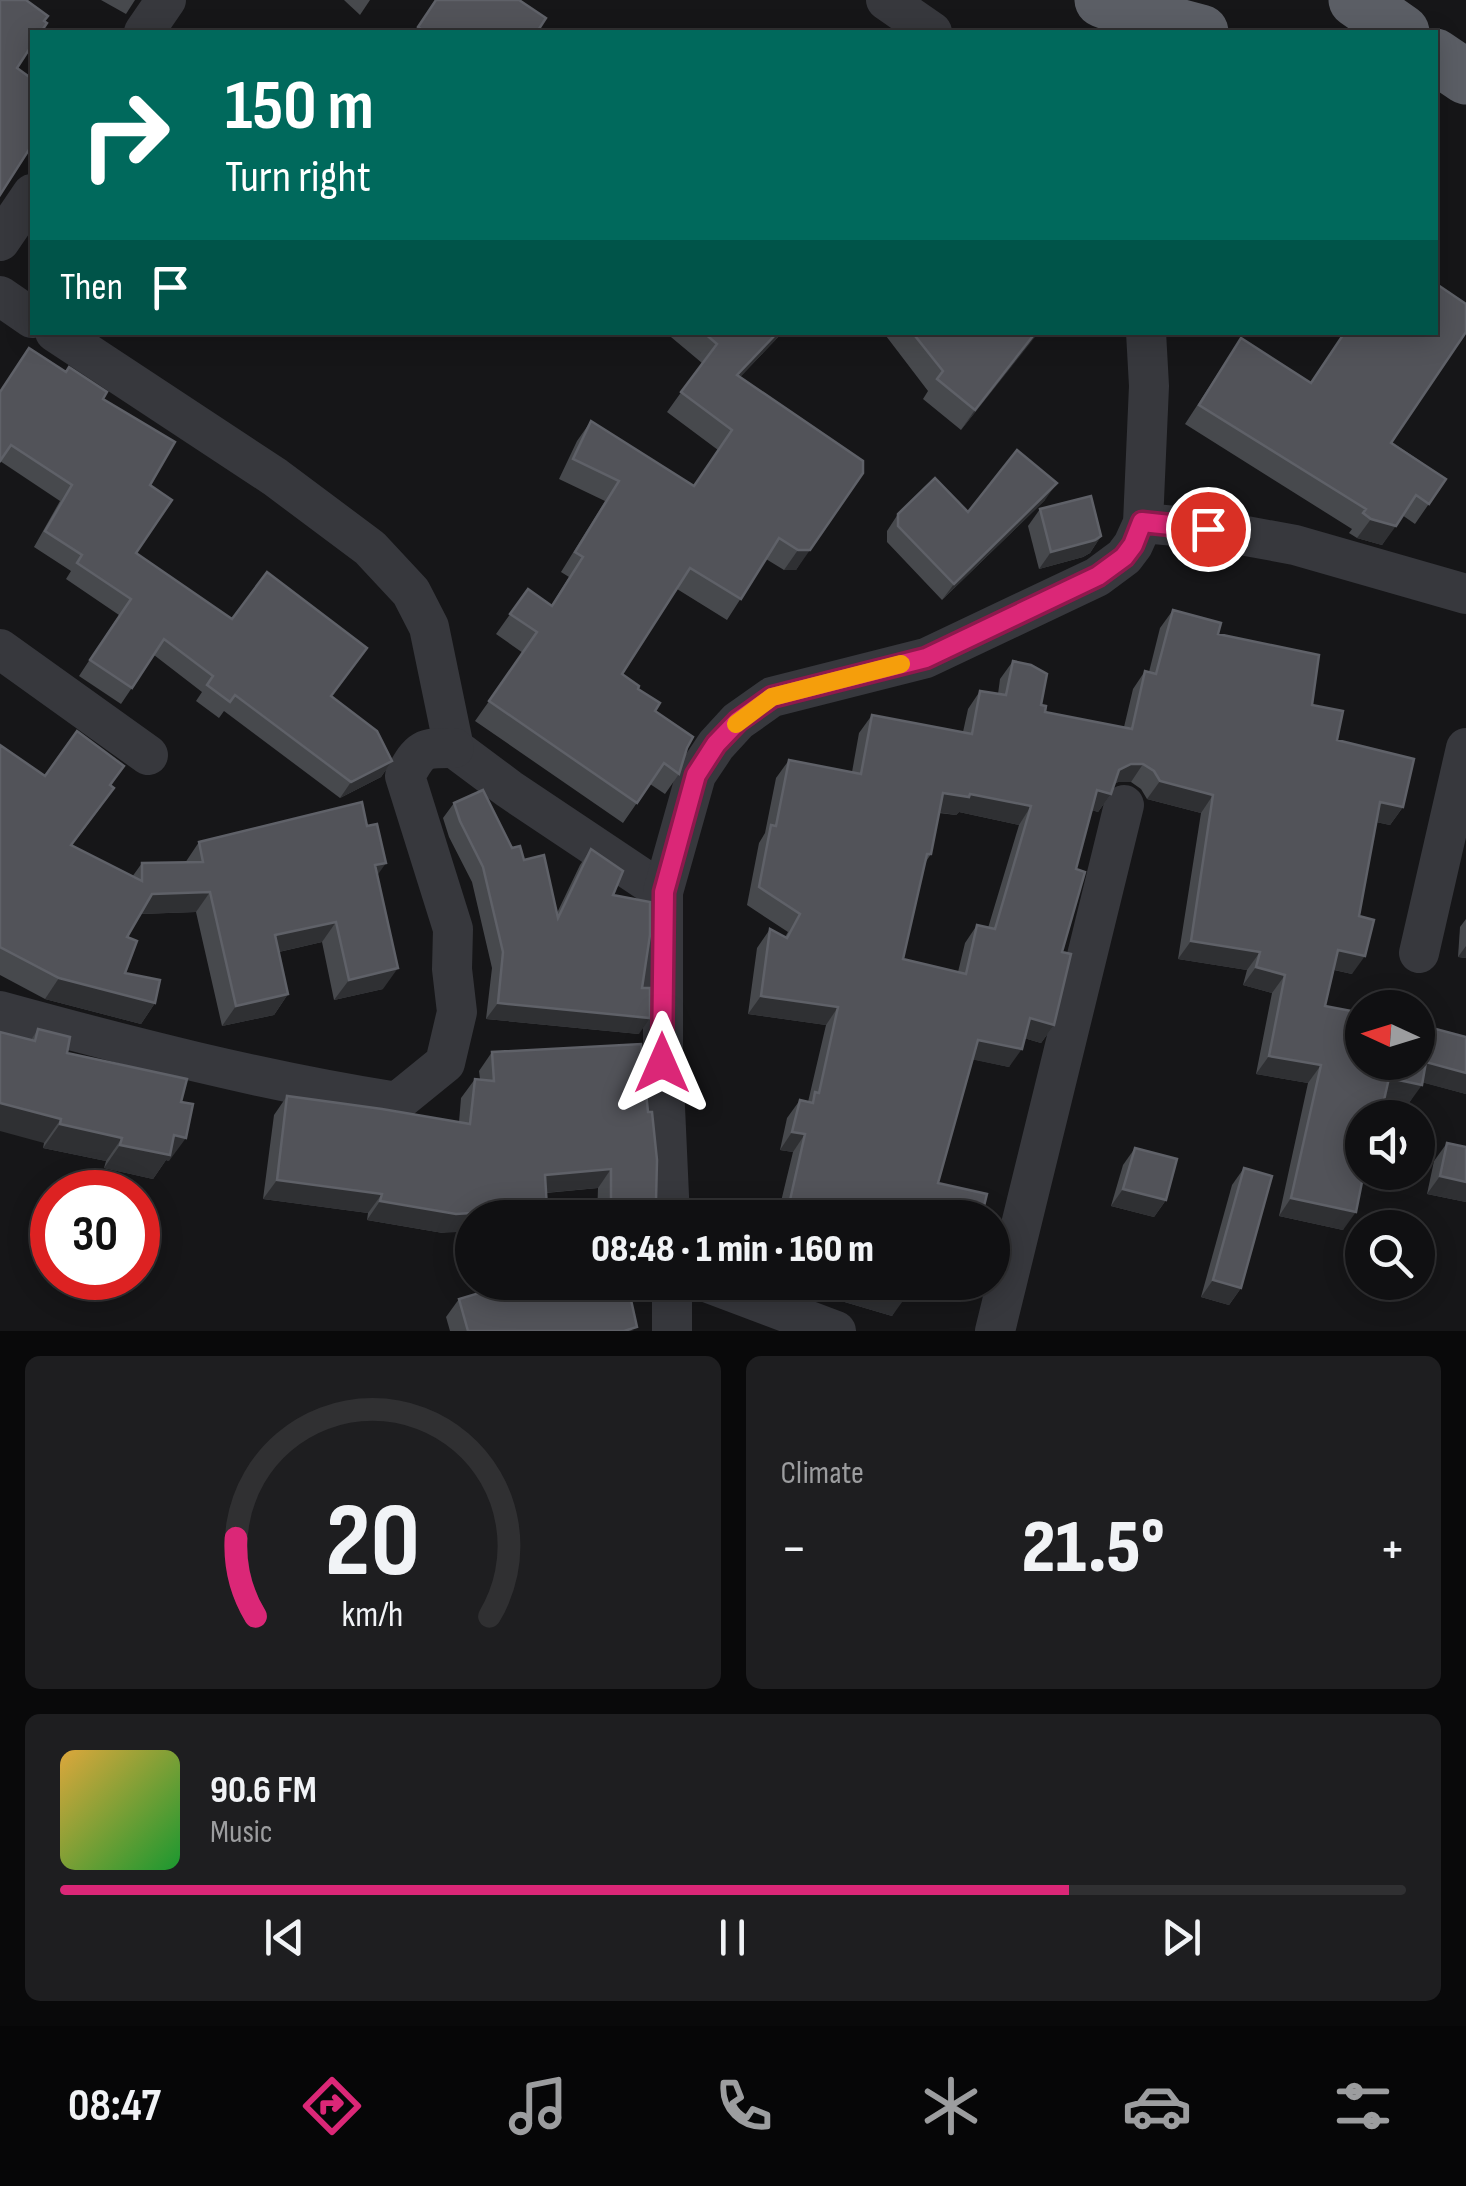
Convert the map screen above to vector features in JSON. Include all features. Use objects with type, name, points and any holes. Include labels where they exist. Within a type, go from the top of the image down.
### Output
[{"type":"highway","points":[[1102,0],[1194,30]]},
{"type":"highway","points":[[1356,0],[1399,30]]},
{"type":"highway","points":[[1438,58],[1466,77]]},
{"type":"highway","points":[[1438,75],[1466,87]]},
{"type":"street","points":[[145,30],[166,0]]},
{"type":"street","points":[[886,0],[929,30]]},
{"type":"street","points":[[0,240],[30,197]]},
{"type":"street","points":[[0,296],[30,317]]},
{"type":"street","points":[[60,335],[275,477],[370,548],[411,592],[429,626],[454,748]]},
{"type":"street","points":[[669,1200],[662,1063],[664,892],[696,775],[716,744],[738,721],[772,697],[926,658],[1098,576],[1124,557],[1142,522],[1149,386],[1146,335]]},
{"type":"street","points":[[1142,522],[1295,545],[1466,594]]},
{"type":"street","points":[[0,649],[148,755]]},
{"type":"street","points":[[0,1011],[108,1041],[322,1090],[397,1102],[445,1063],[457,1012],[453,929],[405,776],[415,758],[427,748],[454,748],[664,892]]},
{"type":"street","points":[[1419,953],[1466,748]]},
{"type":"street","points":[[996,1331],[1124,805]]},
{"type":"street","points":[[672,1300],[672,1331]]},
{"type":"street","points":[[754,1300],[836,1331]]},
{"type":"building","points":[[0,0],[26,0],[48,16],[42,30],[30,30],[30,48],[17,68],[30,78],[30,148],[0,195]]},
{"type":"building","points":[[436,0],[519,0],[546,18],[538,30],[418,27]]},
{"type":"building","points":[[1438,285],[1466,304],[1466,332],[1391,443],[1446,479],[1429,504],[1416,495],[1396,526],[1371,519],[1363,513],[1366,509],[1199,405],[1241,338],[1311,383],[1343,335],[1438,335]]},
{"type":"building","points":[[706,335],[775,335],[737,375],[863,461],[863,473],[810,550],[798,550],[779,538],[741,599],[690,568],[622,674],[660,703],[655,711],[693,737],[679,774],[664,763],[637,803],[489,701],[537,632],[510,614],[528,589],[552,606],[583,557],[575,552],[619,481],[573,459],[591,421],[694,486],[732,430],[681,392],[717,344]]},
{"type":"building","points":[[914,335],[1034,335],[975,410],[937,379],[943,371]]},
{"type":"building","points":[[29,348],[66,372],[69,367],[107,392],[103,399],[175,442],[150,485],[172,500],[136,553],[232,619],[267,572],[367,648],[331,696],[377,731],[392,761],[351,782],[235,695],[230,702],[207,685],[213,676],[164,639],[132,688],[90,660],[131,599],[77,563],[82,555],[45,531],[72,485],[11,445],[0,461],[0,392]]},
{"type":"building","points":[[1017,450],[1057,483],[954,584],[898,526],[898,514],[935,478],[968,512]]},
{"type":"building","points":[[1091,496],[1101,536],[1051,552],[1040,509]]},
{"type":"building","points":[[1173,610],[1221,623],[1218,634],[1319,655],[1312,705],[1343,711],[1337,740],[1414,759],[1403,807],[1380,802],[1359,916],[1374,920],[1365,956],[1338,950],[1325,1006],[1345,1010],[1345,1080],[1389,1080],[1384,1100],[1345,1100],[1345,1190],[1360,1190],[1356,1210],[1291,1198],[1321,1065],[1269,1056],[1285,975],[1256,967],[1260,952],[1191,941],[1213,795],[1160,781],[1143,764],[1119,770],[1111,794],[1097,790],[1076,869],[1085,872],[1062,952],[1071,954],[1054,1025],[1030,1018],[1022,1049],[978,1040],[938,1183],[987,1194],[986,1200],[790,1200],[805,1134],[792,1132],[800,1100],[813,1103],[815,1092],[819,1093],[838,1007],[761,996],[770,929],[787,938],[800,914],[759,887],[789,760],[861,774],[872,715],[972,734],[980,691],[1006,695],[1013,661],[1047,674],[1041,705],[1046,706],[1045,712],[1132,729],[1145,671],[1156,674]],"holes":[[[943,793],[969,797],[970,794],[1031,806],[995,929],[977,925],[966,974],[903,959]]]},
{"type":"building","points":[[77,731],[124,766],[110,785],[114,788],[71,845],[142,881],[142,863],[203,862],[199,842],[362,802],[367,826],[377,824],[386,863],[375,865],[398,968],[349,980],[336,922],[275,935],[288,994],[236,1006],[210,892],[152,894],[127,937],[137,941],[125,973],[160,980],[155,1003],[59,978],[0,947],[0,745],[45,776]]},
{"type":"building","points":[[483,790],[512,848],[520,846],[524,860],[544,855],[558,918],[591,849],[623,871],[613,895],[650,902],[650,935],[642,988],[650,988],[650,1018],[498,1003],[503,952],[483,867],[454,803]]},
{"type":"building","points":[[38,1029],[70,1037],[67,1053],[187,1079],[181,1102],[193,1104],[186,1138],[174,1135],[170,1155],[120,1145],[122,1138],[60,1124],[61,1119],[0,1103],[0,1032],[35,1041]]},
{"type":"building","points":[[1435,1029],[1466,1037],[1466,1073],[1435,1064]]},
{"type":"building","points":[[641,1044],[657,1160],[656,1200],[611,1200],[611,1169],[545,1175],[547,1200],[455,1200],[455,1214],[380,1201],[382,1194],[277,1180],[287,1096],[470,1124],[475,1079],[494,1081],[492,1052]]},
{"type":"building","points":[[1447,1143],[1466,1147],[1466,1182],[1440,1176]]},
{"type":"building","points":[[1135,1148],[1177,1159],[1166,1200],[1123,1189]]},
{"type":"building","points":[[1244,1168],[1272,1176],[1241,1288],[1213,1280]]},
{"type":"building","points":[[459,1300],[631,1300],[637,1327],[624,1331],[468,1331]]},
{"type":"slow traffic","points":[[736,724],[772,697],[901,664]]},
{"type":"route","points":[[662,1063],[664,892],[696,775],[716,744],[738,721],[772,697],[926,658],[1098,576],[1124,557],[1142,522],[1208,529]]}]
